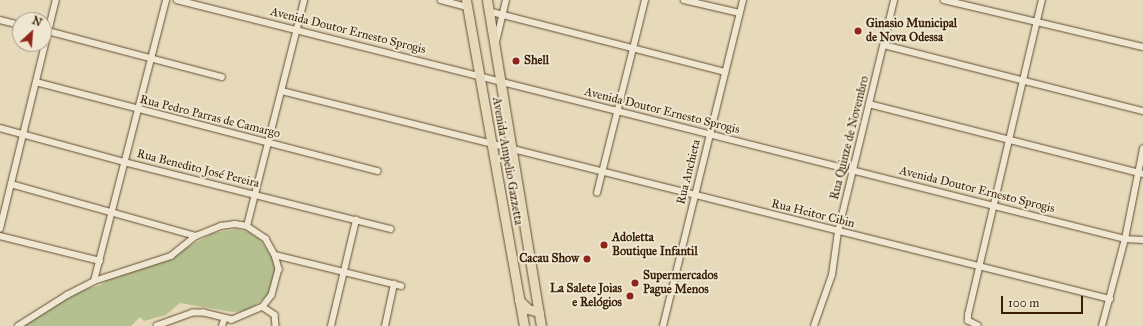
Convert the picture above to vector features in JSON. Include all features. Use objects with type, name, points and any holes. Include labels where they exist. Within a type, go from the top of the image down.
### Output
[{"type":"main road","name":"Avenida Ampelio Gazzetta","points":[[487,0],[510,148],[541,326]]},
{"type":"main road","name":"Avenida Ampelio Gazzetta","points":[[467,3],[524,326]]},
{"type":"main road","points":[[519,300],[528,309],[539,312]]},
{"type":"street","points":[[52,12],[56,0]]},
{"type":"street","points":[[94,281],[113,213],[124,162],[166,0]]},
{"type":"street","name":"Avenida Doutor Ernesto Sprogis","points":[[177,0],[500,80],[1125,239],[1143,240]]},
{"type":"street","points":[[248,226],[304,0]]},
{"type":"street","points":[[441,0],[467,3]]},
{"type":"street","points":[[494,49],[506,0]]},
{"type":"street","points":[[597,193],[645,0]]},
{"type":"street","points":[[684,0],[740,13]]},
{"type":"street","name":"Rua Anchieta","points":[[663,326],[743,0]]},
{"type":"street","name":"Rua Quinze de Novembro","points":[[814,326],[832,275],[838,232],[894,0]]},
{"type":"street","points":[[944,0],[1037,20],[1143,47]]},
{"type":"street","points":[[978,326],[968,321],[968,315],[1008,139],[1042,0]]},
{"type":"street","points":[[488,11],[725,72]]},
{"type":"street","points":[[0,20],[12,23]]},
{"type":"street","points":[[52,32],[222,77]]},
{"type":"street","points":[[884,45],[1143,111]]},
{"type":"street","points":[[0,228],[25,134],[42,52]]},
{"type":"street","name":"Rua Pedro Parras de Camargo","points":[[36,82],[138,110],[378,171]]},
{"type":"street","name":"Rua Heitor Cibin","points":[[282,91],[603,171],[838,232],[1110,299]]},
{"type":"street","points":[[869,104],[1140,173]]},
{"type":"street","name":"Rua Benedito José Pereira","points":[[0,128],[124,162],[391,229]]},
{"type":"street","points":[[1102,326],[1125,239],[1140,173],[1143,149]]},
{"type":"street","points":[[11,184],[196,236]]},
{"type":"street","points":[[331,326],[356,220]]},
{"type":"street","points":[[18,326],[67,295],[94,281],[172,256],[196,236],[221,226],[235,224],[248,226],[258,232],[272,248],[279,269],[277,283],[263,307],[240,318],[223,323],[204,313],[193,313],[157,326]]},
{"type":"street","points":[[0,236],[100,261]]},
{"type":"street","points":[[275,255],[401,286]]},
{"type":"street","points":[[385,326],[394,284]]},
{"type":"street","points":[[263,307],[275,315],[276,326]]},
{"type":"green space","points":[[238,229],[249,232],[260,239],[276,263],[278,270],[274,286],[267,296],[248,311],[232,312],[180,303],[166,315],[144,321],[140,317],[131,326],[18,326],[70,297],[75,292],[101,285],[118,271],[159,263],[213,233]]},
{"type":"place","name":"Ginasio Municipal de Nova Odessa","points":[[858,31]]},
{"type":"place","name":"Shell","points":[[516,61]]},
{"type":"place","name":"Adoletta Boutique Infantil","points":[[604,245]]},
{"type":"place","name":"Cacau Show","points":[[587,259]]},
{"type":"place","name":"Supermercados Pague Menos","points":[[635,283]]},
{"type":"place","name":"La Salete Joias e Relógios","points":[[630,296]]}]
